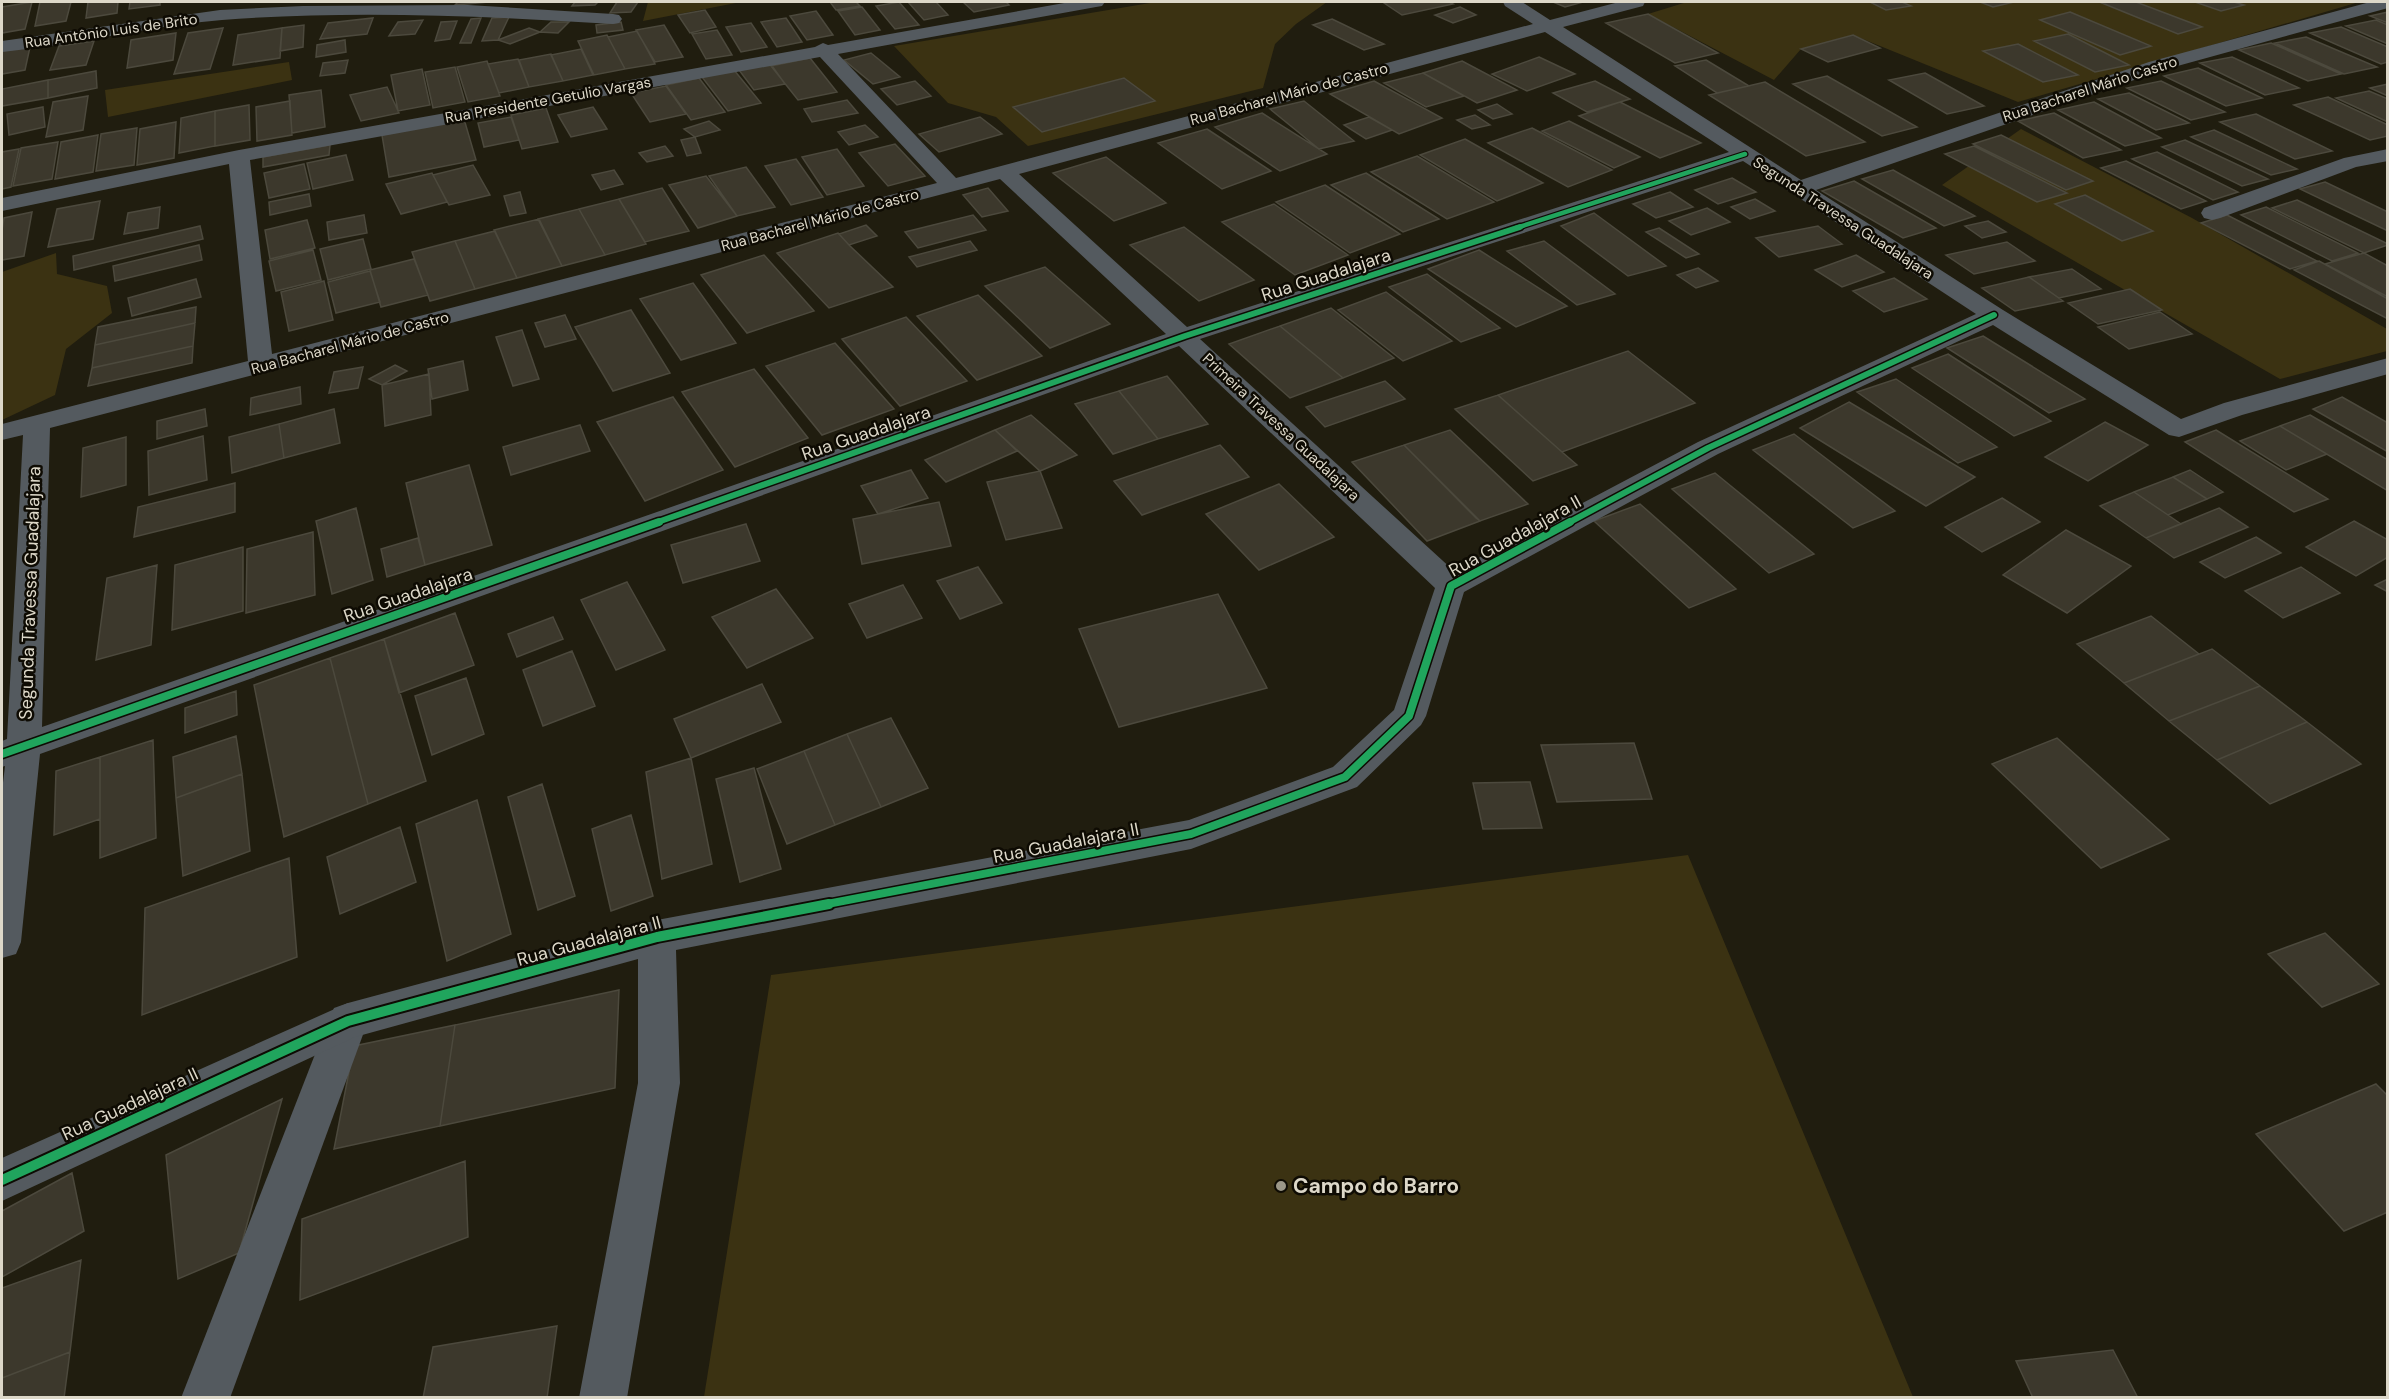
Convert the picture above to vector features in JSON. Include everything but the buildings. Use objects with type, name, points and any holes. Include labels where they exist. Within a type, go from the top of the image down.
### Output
[{"type":"street","name":"Rua Presidente Getulio Vargas","points":[[2,204],[239,156],[823,49],[1096,2]]},
{"type":"street","name":"Segunda Travessa Guadalajara","points":[[1511,2],[1994,315],[2179,429],[2233,409],[2388,366]]},
{"type":"street","name":"Rua Bacharel Mário de Castro","points":[[2,432],[261,367],[951,186],[1548,24],[1637,2]]},
{"type":"street","name":"Rua Bacharel Mário Castro","points":[[1797,189],[2156,66],[2388,3]]},
{"type":"street","name":"Rua Antônio Luis de Brito","points":[[2,47],[220,8],[303,11],[468,10],[613,19]]},
{"type":"street","points":[[823,49],[951,186]]},
{"type":"street","name":"Rua Guadalajara","points":[[13,750],[1185,336],[1745,154]]},
{"type":"street","points":[[2212,213],[2351,162],[2388,155]]},
{"type":"street","points":[[239,156],[261,367]]},
{"type":"street","name":"Primeira Travessa Guadalajara","points":[[1003,171],[1185,336],[1261,410],[1451,586]]},
{"type":"street","name":"Rua Guadalajara II","points":[[2,1180],[348,1021],[657,937],[1191,834],[1345,777],[1409,717],[1451,586],[1708,448],[1994,315]]},
{"type":"street","name":"Segunda Travessa Guadalajara","points":[[2,942],[13,750],[37,423]]},
{"type":"street","points":[[603,1398],[659,1083],[657,937]]},
{"type":"street","points":[[205,1398],[348,1021]]},
{"type":"shaded area","points":[[648,2],[741,2],[643,21]]},
{"type":"shaded area","points":[[1156,2],[1327,2],[1296,24],[1275,44],[1263,88],[1028,146],[996,117],[948,103],[894,46]]},
{"type":"shaded area","points":[[1687,2],[2359,2],[2018,102],[1853,35],[1801,49],[1774,80],[1648,14]]},
{"type":"shaded area","points":[[289,62],[292,80],[108,117],[105,90]]},
{"type":"shaded area","points":[[2021,129],[2192,218],[2387,329],[2387,351],[2280,379],[1942,185]]},
{"type":"shaded area","points":[[56,253],[57,274],[107,286],[112,313],[66,349],[55,395],[2,420],[2,272]]},
{"type":"shaded area","name":"Campo do Barro","points":[[1688,855],[1913,1397],[704,1397],[771,975]]},
{"type":"cycle path","points":[[2,754],[1185,336],[1745,154]]},
{"type":"cycle path","points":[[2,1180],[348,1021],[657,937],[1191,834],[1345,777],[1409,716],[1451,586],[1708,448],[1994,315]]},
{"type":"place","name":"Campo do Barro","points":[[1281,1186]]}]
